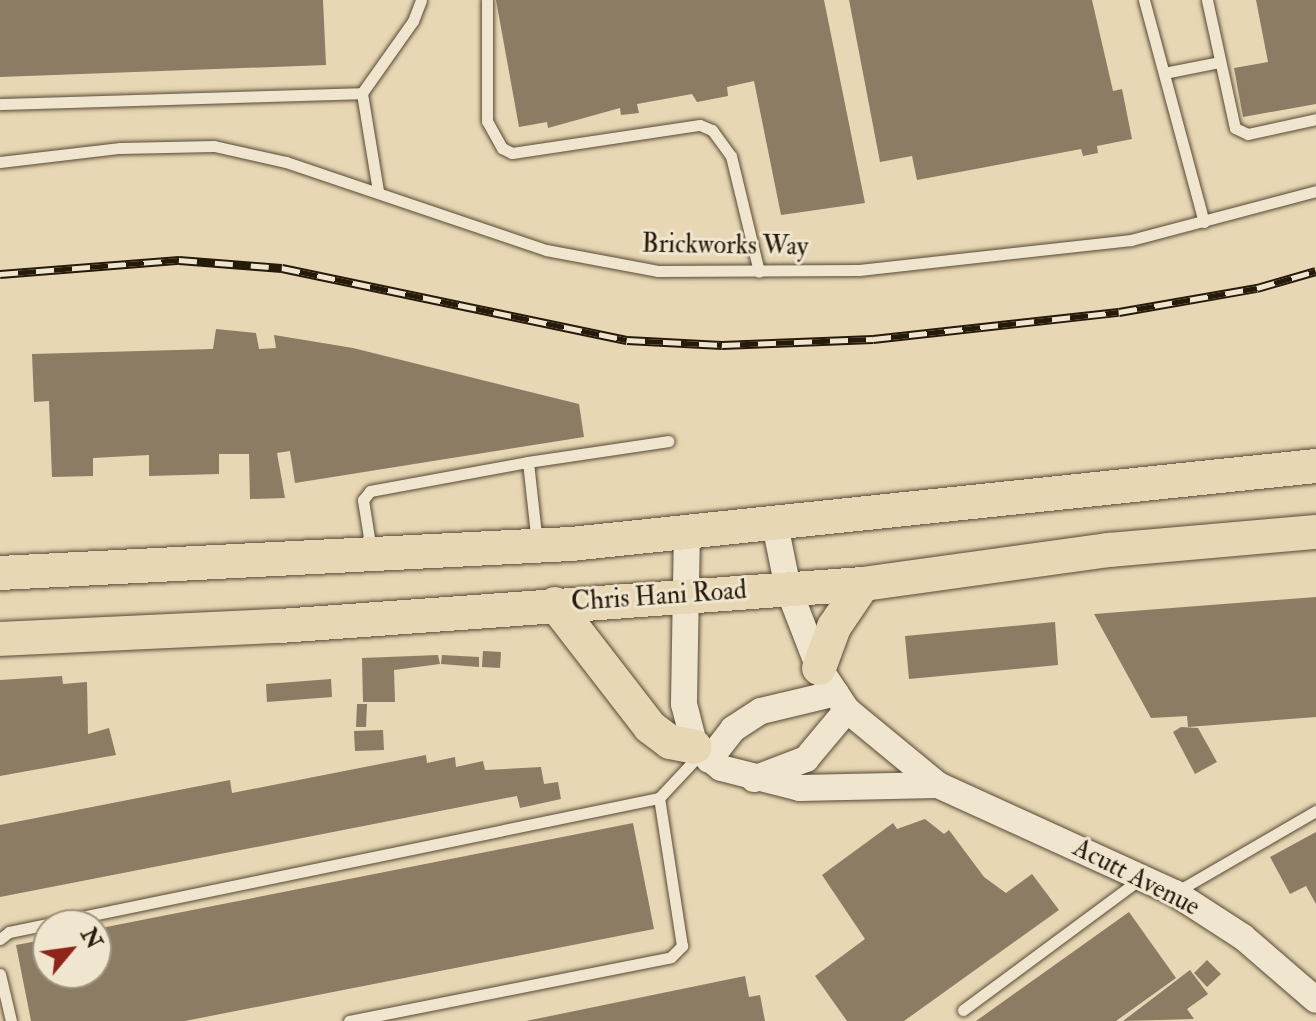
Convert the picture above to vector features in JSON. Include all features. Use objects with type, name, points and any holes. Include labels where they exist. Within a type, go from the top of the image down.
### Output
[{"type":"main road","points":[[0,573],[537,546],[1316,466]]},
{"type":"main road","name":"Chris Hani Road","points":[[0,639],[280,626],[686,594],[863,584],[1109,550],[1316,532]]},
{"type":"main road","points":[[834,690],[834,627],[863,584]]},
{"type":"main road","points":[[555,604],[650,727],[670,742],[702,753]]},
{"type":"street","name":"Acutt Avenue","points":[[774,520],[788,588],[834,690],[938,785],[1175,893],[1243,937],[1316,1000]]},
{"type":"street","points":[[687,529],[684,704],[702,753],[761,711],[834,690]]},
{"type":"street","points":[[750,780],[806,759],[834,690]]},
{"type":"street","name":"Acutt Avenue","points":[[702,753],[750,780],[854,790],[938,785]]},
{"type":"lane","points":[[378,191],[362,93],[413,21],[421,0]]},
{"type":"lane","points":[[487,0],[487,121],[502,148],[512,153],[700,125],[712,130],[731,156],[759,272]]},
{"type":"lane","points":[[1144,0],[1204,222]]},
{"type":"lane","points":[[1207,0],[1219,62],[1239,131],[1248,134],[1316,119]]},
{"type":"lane","points":[[1164,73],[1219,62]]},
{"type":"lane","points":[[0,104],[362,93]]},
{"type":"lane","name":"Brickworks Way","points":[[0,162],[120,148],[214,146],[378,191],[546,250],[658,271],[859,270],[1131,240],[1316,191]]},
{"type":"lane","points":[[372,554],[363,500],[370,491],[528,462],[668,441]]},
{"type":"lane","points":[[528,462],[537,546]]},
{"type":"lane","points":[[0,939],[9,932],[659,798],[702,753]]},
{"type":"lane","points":[[349,1021],[671,957],[682,946],[659,798]]},
{"type":"lane","points":[[1175,893],[1316,811]]},
{"type":"lane","points":[[963,1010],[1141,879]]},
{"type":"lane","points":[[0,974],[11,1021]]},
{"type":"building","points":[[0,0],[323,0],[326,65],[0,77]]},
{"type":"building","points":[[496,0],[824,0],[865,203],[781,215],[754,81],[727,87],[728,96],[697,102],[692,94],[637,104],[639,113],[621,115],[620,108],[548,128],[547,122],[519,127]]},
{"type":"building","points":[[849,0],[1092,0],[1113,91],[1122,89],[1132,139],[1097,146],[1098,153],[1083,156],[1081,149],[917,180],[912,156],[880,162]]},
{"type":"building","points":[[1256,0],[1316,0],[1316,104],[1243,117],[1234,68],[1268,62]]},
{"type":"building","points":[[216,329],[256,333],[259,349],[276,348],[274,335],[353,348],[579,404],[584,437],[295,483],[290,451],[277,453],[285,498],[250,499],[249,454],[219,454],[219,474],[149,476],[149,455],[93,458],[93,476],[52,477],[49,401],[34,402],[32,354],[213,349]]},
{"type":"building","points":[[1316,597],[1316,717],[1188,727],[1187,716],[1151,718],[1094,614]]},
{"type":"building","points":[[1055,622],[1058,665],[909,679],[905,636]]},
{"type":"building","points":[[483,651],[501,652],[500,668],[482,667]]},
{"type":"building","points":[[438,655],[440,664],[394,670],[395,702],[363,702],[362,658]]},
{"type":"building","points":[[442,655],[479,657],[479,667],[441,664]]},
{"type":"building","points":[[62,676],[63,684],[87,682],[88,734],[109,728],[116,755],[0,776],[0,680]]},
{"type":"building","points":[[331,679],[332,697],[267,702],[266,684]]},
{"type":"building","points":[[357,704],[367,704],[366,727],[356,727]]},
{"type":"building","points":[[1181,727],[1198,728],[1217,762],[1195,774],[1173,732]]},
{"type":"building","points":[[383,730],[384,750],[355,751],[354,731]]},
{"type":"building","points":[[426,755],[427,763],[455,757],[456,767],[483,761],[485,770],[541,767],[544,784],[558,782],[561,799],[520,808],[517,796],[0,897],[0,825],[230,780],[232,793]]},
{"type":"building","points":[[925,819],[944,834],[949,830],[984,877],[1006,893],[1032,874],[1059,910],[904,1021],[847,1021],[815,976],[865,939],[822,875],[893,823],[897,829]]},
{"type":"building","points":[[633,823],[654,929],[185,1021],[31,1021],[16,945],[32,942],[32,989],[112,989],[112,926]]},
{"type":"building","points":[[1316,832],[1316,904],[1306,886],[1290,894],[1270,857]]},
{"type":"building","points":[[1129,912],[1176,978],[1116,1021],[976,1021]]},
{"type":"building","points":[[1207,960],[1221,974],[1207,987],[1194,973]]},
{"type":"building","points":[[1190,970],[1208,994],[1187,1009],[1194,1019],[1123,1021]]},
{"type":"building","points":[[745,976],[749,997],[760,995],[765,1021],[526,1021]]},
{"type":"railway","points":[[0,274],[179,260],[282,268],[627,340],[722,345],[873,339],[1119,312],[1257,288],[1316,271]]}]
